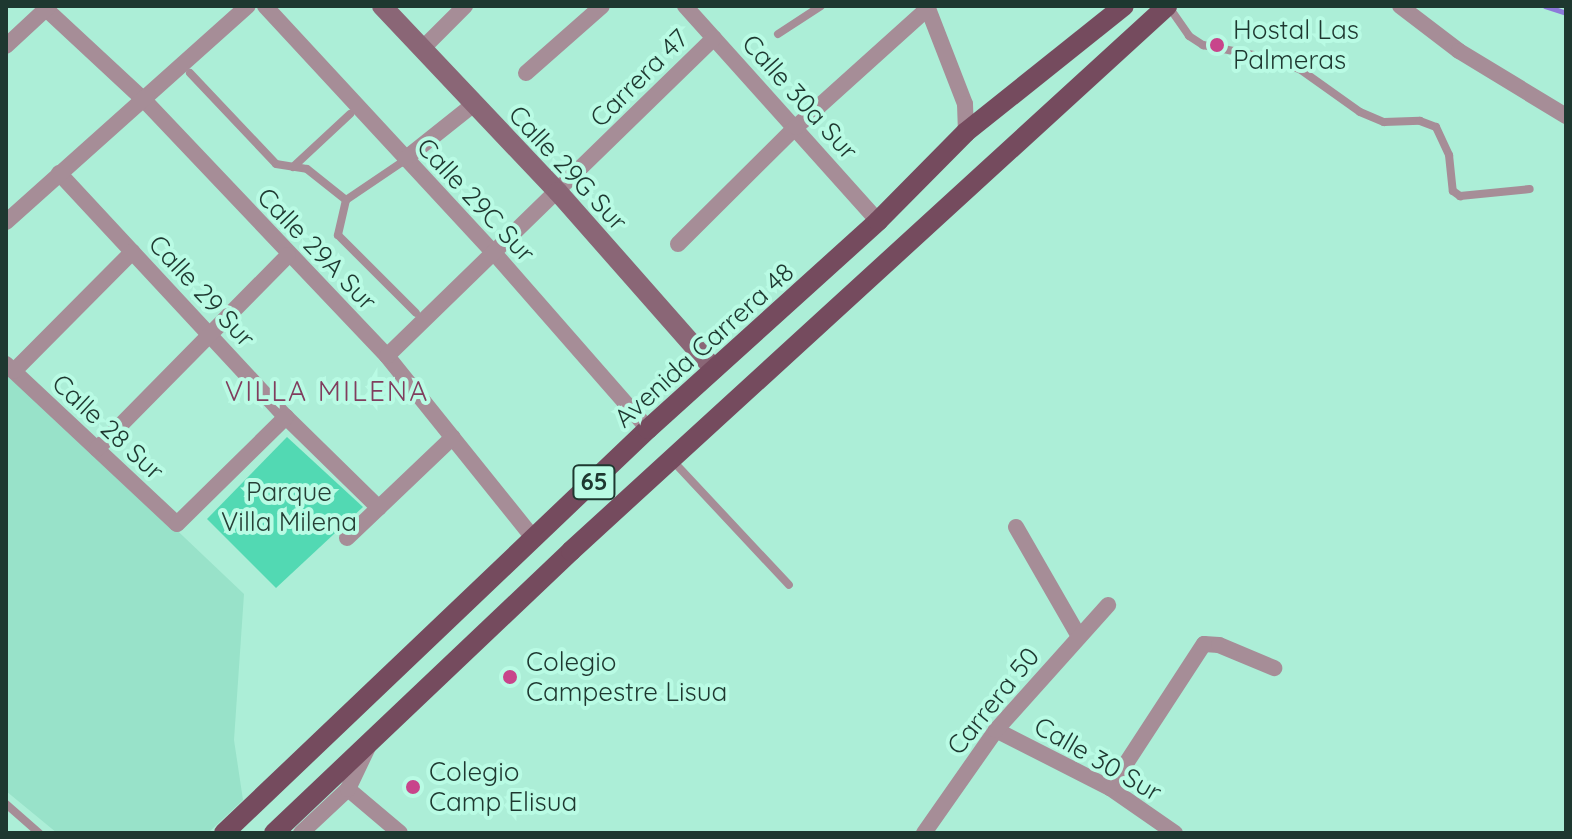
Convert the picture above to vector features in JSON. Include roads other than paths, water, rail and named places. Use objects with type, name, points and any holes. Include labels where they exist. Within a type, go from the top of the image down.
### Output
[{"type":"main road","name":"Avenida Carrera 48","points":[[224,833],[648,429],[878,221],[966,132],[1124,6]]},
{"type":"main road","name":"65","points":[[274,833],[671,459],[1168,6]]},
{"type":"street","points":[[6,222],[248,6]]},
{"type":"street","name":"Calle 29C Sur","points":[[265,6],[495,254],[648,429]]},
{"type":"street","name":"Calle 29G Sur","points":[[382,6],[558,192],[714,369]]},
{"type":"street","points":[[422,49],[465,6]]},
{"type":"street","points":[[526,73],[602,6]]},
{"type":"street","name":"Calle 30a Sur","points":[[685,6],[878,221]]},
{"type":"street","points":[[1400,6],[1459,51],[1566,116]]},
{"type":"street","points":[[6,46],[47,7]]},
{"type":"street","name":"Calle 29A Sur","points":[[47,7],[145,101],[387,356],[534,539]]},
{"type":"street","points":[[678,244],[796,127],[928,7],[965,104],[966,132]]},
{"type":"street","name":"Carrera 47","points":[[387,356],[714,38]]},
{"type":"street","points":[[405,159],[473,105]]},
{"type":"street","name":"Calle 29 Sur","points":[[59,173],[286,417],[379,508]]},
{"type":"street","points":[[10,368],[132,252]]},
{"type":"street","points":[[97,449],[288,255]]},
{"type":"street","name":"Calle 28 Sur","points":[[10,368],[177,524],[286,417]]},
{"type":"street","points":[[347,538],[453,437]]},
{"type":"street","points":[[1016,527],[1078,635]]},
{"type":"street","name":"Carrera 50","points":[[924,833],[996,730],[1108,605]]},
{"type":"street","points":[[1110,788],[1204,644],[1219,645],[1274,668]]},
{"type":"street","name":"Calle 30 Sur","points":[[996,730],[1110,788],[1175,833]]},
{"type":"street","points":[[301,833],[348,789],[368,747]]},
{"type":"street","points":[[348,789],[400,833]]},
{"type":"lane","points":[[778,34],[821,6]]},
{"type":"lane","points":[[1168,6],[1189,36],[1203,45],[1287,65],[1384,122],[1420,121],[1436,127],[1449,155],[1453,191],[1460,196],[1530,189]]},
{"type":"lane","points":[[190,73],[276,164],[313,172],[346,200]]},
{"type":"lane","points":[[293,167],[350,114]]},
{"type":"lane","points":[[405,159],[346,200],[338,235],[416,313]]},
{"type":"lane","points":[[671,459],[789,585]]},
{"type":"lane","points":[[6,804],[39,833]]},
{"type":"waterway","points":[[1545,6],[1566,13]]},
{"type":"place","name":"Hostal Las Palmeras","points":[[1217,45]]},
{"type":"place","name":"Colegio Campestre Lisua","points":[[510,677]]},
{"type":"place","name":"Colegio Camp Elisua","points":[[413,787]]},
{"type":"district","name":"VILLA MILENA","points":[[327,391]]},
{"type":"park label","name":"Parque Villa Milena","points":[[289,507]]}]
